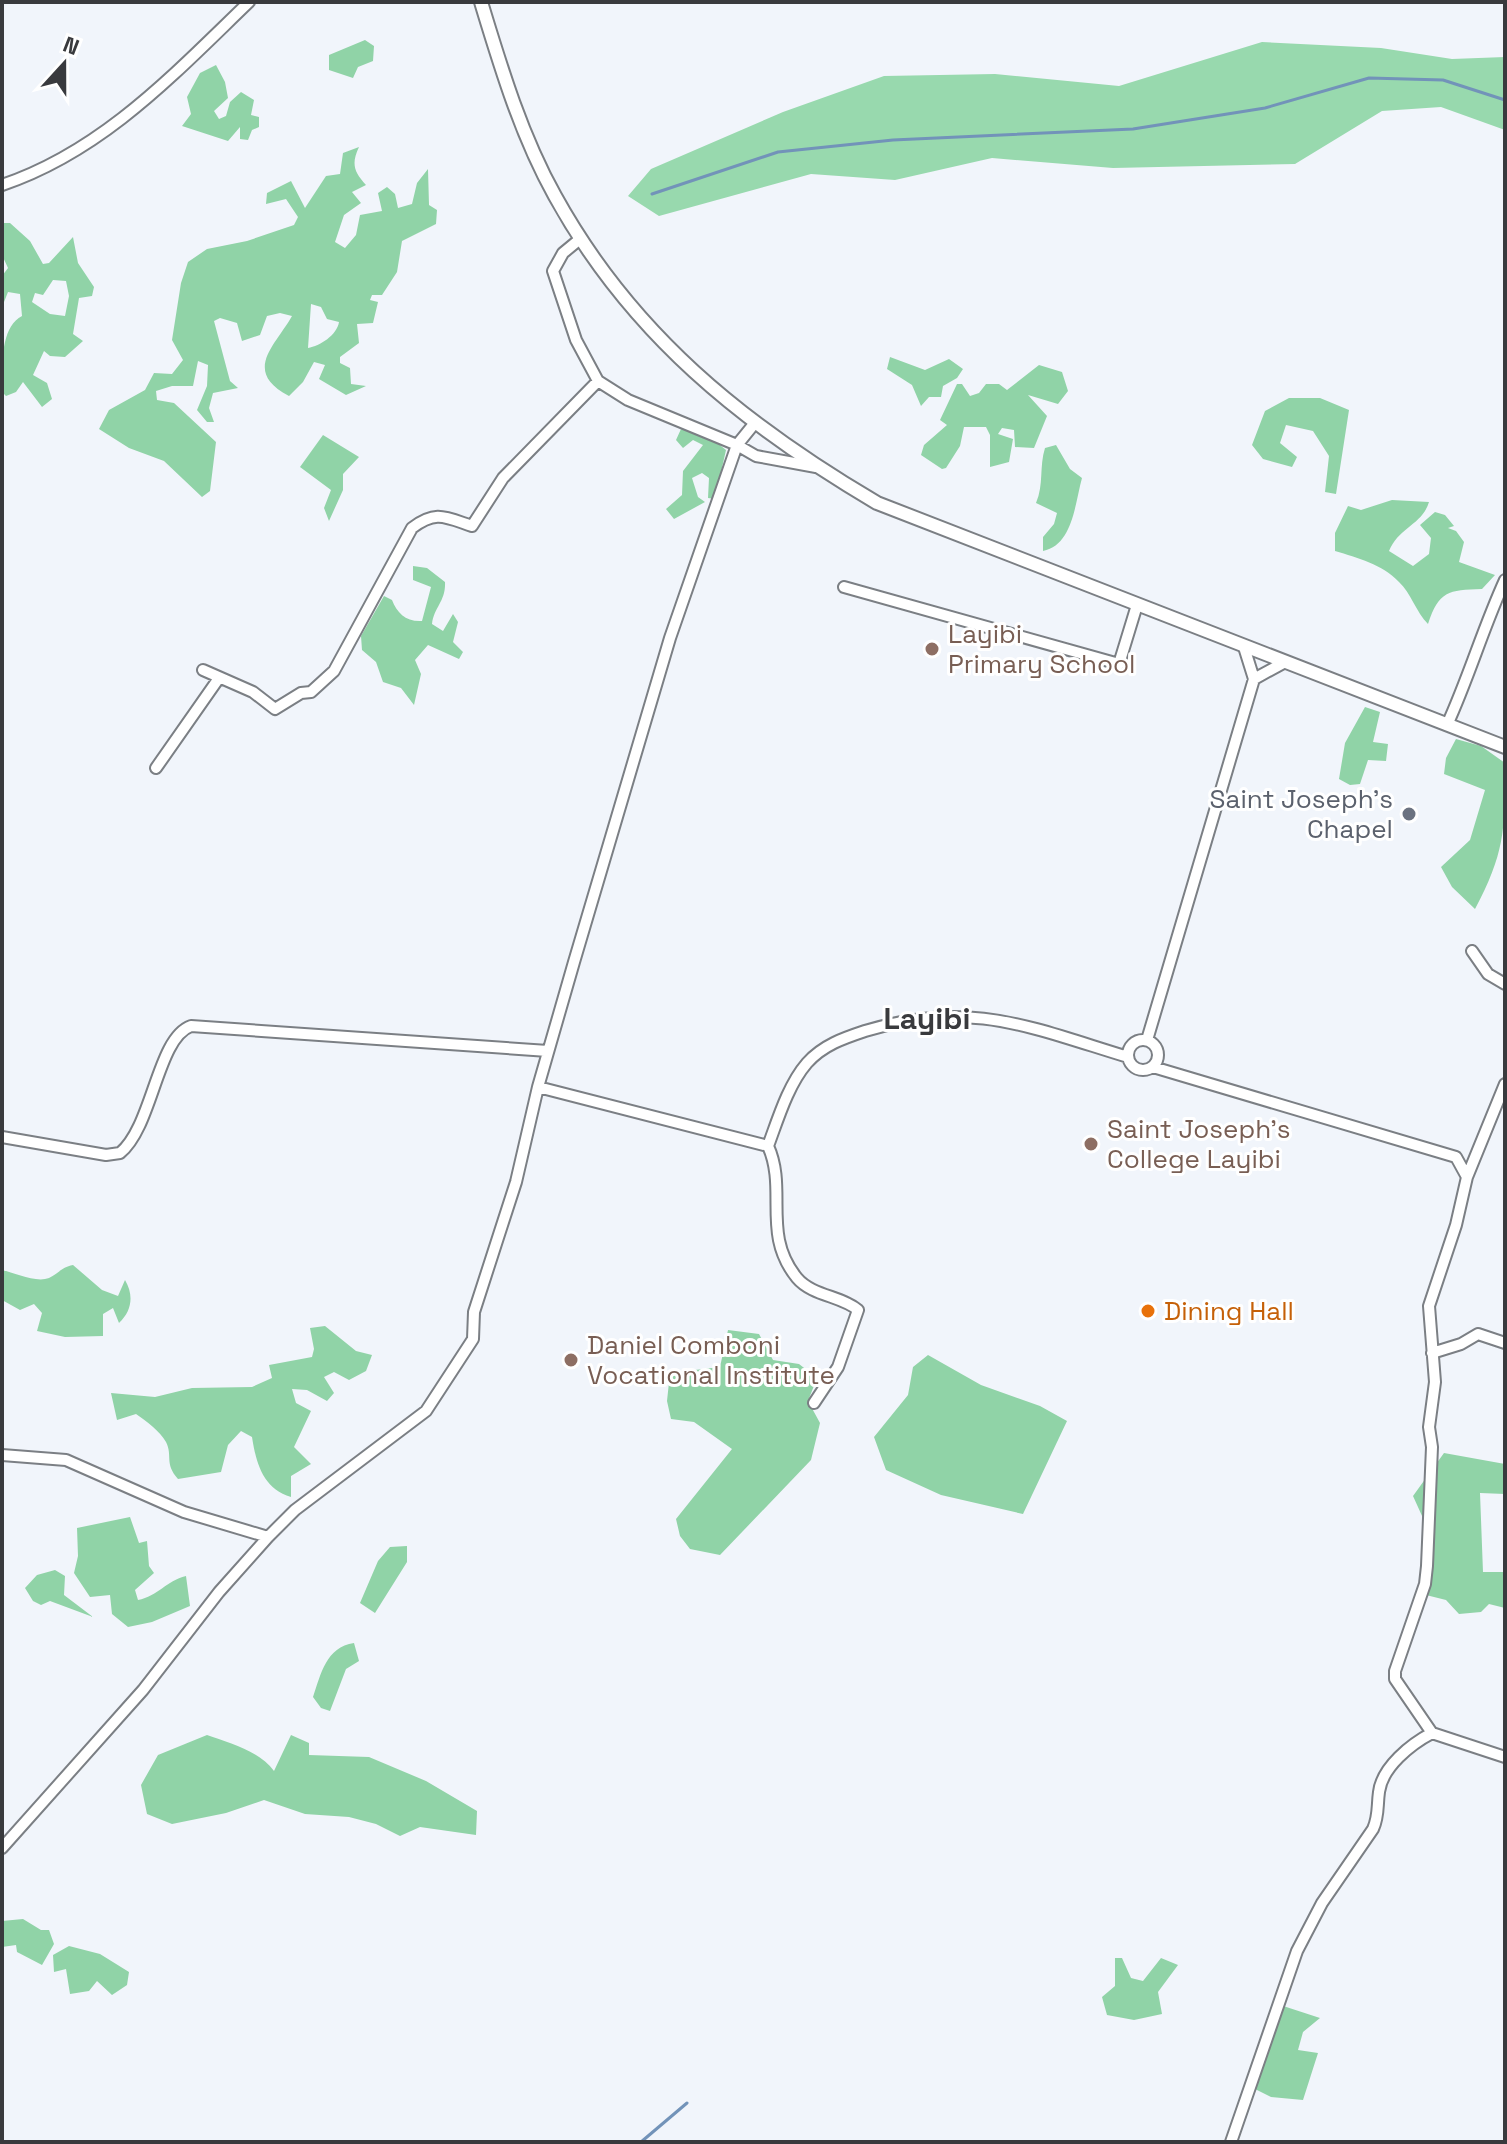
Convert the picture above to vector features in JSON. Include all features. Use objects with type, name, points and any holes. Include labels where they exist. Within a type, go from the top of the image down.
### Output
[{"type":"street","points":[[2,185],[47,167],[134,112],[249,2]]},
{"type":"street","points":[[481,2],[505,81],[532,150],[580,239],[661,339],[695,374],[754,424],[816,467],[877,503],[1505,747]]},
{"type":"street","points":[[580,239],[563,253],[553,271],[576,340],[598,381],[628,400],[772,461],[816,467]]},
{"type":"street","points":[[203,670],[253,692],[275,709],[321,685],[339,663],[412,528],[433,515],[443,514],[472,526],[503,478],[598,381]]},
{"type":"street","points":[[2,1848],[143,1690],[219,1592],[268,1537],[295,1510],[424,1413],[473,1339],[474,1312],[516,1182],[548,1051],[670,638],[737,445],[754,424]]},
{"type":"street","points":[[1447,725],[1472,672],[1488,617],[1505,580]]},
{"type":"street","points":[[844,587],[1119,664],[1137,605]]},
{"type":"street","points":[[1147,1040],[1254,679],[1244,647]]},
{"type":"street","points":[[1254,679],[1285,662]]},
{"type":"street","points":[[156,768],[219,678]]},
{"type":"street","points":[[1472,951],[1488,974],[1505,984]]},
{"type":"street","points":[[814,1403],[838,1367],[858,1310],[803,1284],[788,1264],[777,1232],[775,1161],[768,1146],[794,1082],[812,1058],[836,1041],[884,1026],[940,1017],[984,1016],[1128,1057],[1139,1070],[1153,1067],[1456,1157],[1467,1177]]},
{"type":"street","points":[[2,1137],[106,1155],[120,1153],[144,1115],[177,1035],[191,1026],[548,1051]]},
{"type":"street","points":[[1128,1057],[1130,1047],[1137,1041],[1147,1040],[1153,1043],[1159,1055],[1153,1067]]},
{"type":"street","points":[[1505,1084],[1467,1177],[1456,1225],[1429,1306],[1435,1382],[1429,1427],[1432,1447],[1425,1584],[1395,1671],[1395,1679],[1432,1733],[1505,1757]]},
{"type":"street","points":[[538,1087],[768,1146]]},
{"type":"street","points":[[1432,1353],[1461,1344],[1478,1334],[1505,1343]]},
{"type":"street","points":[[2,1455],[66,1460],[184,1512],[268,1537]]},
{"type":"street","points":[[1231,2142],[1297,1951],[1322,1903],[1373,1829],[1378,1818],[1383,1778],[1408,1749],[1432,1733]]},
{"type":"green space","points":[[365,40],[374,46],[373,61],[358,67],[353,78],[329,70],[329,55]]},
{"type":"green space","points":[[1262,42],[1381,48],[1452,59],[1505,57],[1505,130],[1441,107],[1382,111],[1295,164],[1113,168],[992,158],[895,180],[811,174],[659,216],[628,196],[651,169],[783,112],[884,76],[995,74],[1119,86]]},
{"type":"green space","points":[[216,65],[225,82],[228,98],[214,111],[219,119],[226,116],[230,102],[241,92],[254,100],[251,115],[259,117],[259,127],[252,130],[248,140],[240,139],[240,127],[228,141],[182,126],[191,114],[187,97],[200,73]]},
{"type":"green space","points":[[359,147],[355,168],[366,185],[352,192],[361,203],[344,215],[335,242],[345,248],[356,235],[360,215],[382,211],[378,193],[387,187],[395,194],[398,208],[412,204],[417,183],[428,169],[429,205],[437,210],[436,224],[402,241],[397,272],[382,295],[372,295],[370,300],[378,302],[373,323],[357,324],[359,343],[340,357],[340,363],[350,368],[351,384],[366,386],[346,395],[319,379],[325,365],[314,362],[303,382],[289,396],[267,377],[266,358],[292,316],[280,313],[267,316],[260,335],[242,341],[237,323],[220,318],[214,321],[230,381],[238,388],[213,393],[209,408],[214,422],[207,422],[197,410],[207,386],[208,365],[198,361],[193,386],[172,386],[156,391],[157,400],[174,403],[216,442],[210,491],[202,497],[164,461],[129,448],[99,429],[109,410],[145,390],[154,373],[172,374],[183,360],[172,340],[181,283],[188,262],[207,249],[247,241],[294,225],[298,217],[286,199],[266,204],[267,193],[291,181],[305,208],[326,176],[340,174],[343,153]],"holes":[[[311,304],[321,307],[327,319],[339,322],[338,327],[327,339],[308,348]]]},
{"type":"green space","points":[[2,223],[10,223],[30,241],[43,264],[49,263],[73,237],[78,263],[94,287],[92,296],[79,298],[73,334],[83,341],[65,357],[50,356],[44,351],[33,375],[47,383],[52,399],[42,407],[23,382],[16,392],[6,396],[2,392],[6,338],[15,321],[22,316],[20,294],[8,292],[2,307],[2,276],[8,268],[2,255]],"holes":[[[53,280],[66,281],[69,296],[65,316],[50,314],[32,302],[35,293],[43,295]]]},
{"type":"green space","points":[[890,357],[925,370],[949,359],[963,369],[957,378],[943,386],[941,397],[929,397],[921,406],[912,385],[887,369]]},
{"type":"green space","points":[[1039,365],[1062,372],[1068,391],[1058,404],[1028,395],[1047,416],[1034,448],[1015,447],[1014,430],[1002,428],[998,434],[1013,439],[1009,462],[990,467],[990,435],[986,427],[964,427],[960,446],[946,468],[942,469],[921,455],[924,445],[947,425],[940,420],[957,384],[962,384],[970,396],[979,393],[986,384],[999,384],[1007,390]]},
{"type":"green space","points":[[1289,398],[1320,398],[1349,410],[1336,494],[1325,492],[1329,456],[1313,431],[1286,425],[1280,443],[1297,457],[1292,467],[1263,459],[1252,445],[1265,411]]},
{"type":"green space","points":[[681,429],[711,438],[726,450],[715,499],[708,498],[709,478],[702,473],[692,478],[698,497],[705,502],[674,519],[666,509],[682,495],[683,471],[703,445],[693,440],[683,448],[676,440]]},
{"type":"green space","points":[[323,435],[359,457],[343,474],[343,490],[329,521],[324,508],[331,490],[300,467]]},
{"type":"green space","points":[[1056,445],[1070,469],[1082,478],[1067,532],[1061,541],[1043,551],[1043,537],[1054,524],[1057,513],[1036,503],[1045,448]]},
{"type":"green space","points":[[1392,500],[1429,502],[1426,510],[1398,536],[1389,551],[1413,566],[1429,554],[1431,538],[1420,525],[1435,512],[1445,515],[1454,526],[1448,528],[1456,531],[1464,542],[1459,562],[1495,575],[1482,589],[1446,594],[1436,605],[1428,624],[1403,586],[1392,576],[1369,562],[1335,551],[1335,533],[1348,506],[1361,510]]},
{"type":"green space","points":[[413,566],[427,568],[445,582],[444,594],[432,624],[443,631],[453,614],[458,622],[453,642],[463,652],[459,659],[428,645],[415,660],[421,674],[414,705],[401,688],[383,682],[376,662],[362,650],[361,636],[384,596],[392,600],[403,616],[422,621],[431,587],[413,580]]},
{"type":"green space","points":[[1365,707],[1380,712],[1373,742],[1388,744],[1386,761],[1368,760],[1360,784],[1350,785],[1339,779],[1345,743]]},
{"type":"green space","points":[[1456,739],[1481,746],[1505,763],[1502,838],[1493,871],[1475,909],[1452,887],[1441,867],[1470,840],[1485,790],[1444,774],[1446,758]]},
{"type":"green space","points":[[73,1265],[102,1290],[118,1296],[125,1280],[128,1286],[130,1303],[127,1313],[119,1323],[113,1308],[103,1314],[103,1336],[65,1337],[37,1331],[42,1313],[34,1304],[20,1310],[2,1300],[2,1270],[44,1279]]},
{"type":"green space","points":[[325,1326],[356,1351],[372,1355],[366,1371],[349,1380],[334,1372],[324,1377],[334,1393],[327,1401],[307,1390],[292,1389],[296,1403],[311,1411],[294,1447],[311,1464],[291,1476],[291,1497],[267,1481],[262,1474],[252,1437],[241,1431],[228,1445],[221,1472],[178,1479],[171,1468],[166,1442],[157,1430],[136,1414],[117,1420],[111,1393],[155,1397],[192,1388],[252,1387],[272,1378],[269,1365],[312,1357],[314,1349],[310,1328]]},
{"type":"green space","points":[[728,1330],[759,1334],[773,1360],[799,1364],[817,1378],[808,1401],[820,1423],[811,1460],[720,1555],[690,1549],[680,1536],[676,1519],[732,1449],[694,1422],[671,1419],[667,1401],[670,1373],[720,1367]]},
{"type":"green space","points":[[928,1355],[981,1385],[1040,1406],[1067,1421],[1023,1514],[941,1495],[886,1470],[874,1437],[908,1395],[913,1367]]},
{"type":"green space","points":[[1444,1453],[1505,1464],[1505,1494],[1480,1493],[1483,1572],[1505,1572],[1505,1608],[1489,1604],[1481,1612],[1459,1614],[1446,1600],[1426,1595],[1432,1538],[1413,1496]]},
{"type":"green space","points":[[130,1517],[139,1543],[147,1541],[149,1566],[154,1573],[135,1590],[138,1600],[186,1576],[190,1606],[152,1622],[128,1627],[112,1614],[110,1595],[90,1597],[74,1573],[78,1556],[77,1528]]},
{"type":"green space","points":[[407,1546],[407,1562],[375,1613],[360,1603],[378,1561],[390,1547]]},
{"type":"green space","points":[[55,1570],[65,1576],[64,1595],[93,1617],[50,1601],[41,1605],[33,1601],[25,1588],[37,1575]]},
{"type":"green space","points":[[354,1643],[359,1661],[346,1669],[330,1711],[321,1708],[313,1697],[326,1663],[337,1650]]},
{"type":"green space","points":[[207,1735],[252,1753],[274,1771],[291,1735],[309,1743],[309,1755],[369,1757],[426,1781],[477,1811],[476,1835],[420,1827],[400,1836],[376,1824],[349,1817],[305,1814],[264,1800],[226,1813],[172,1824],[147,1814],[141,1785],[158,1755]]},
{"type":"green space","points":[[23,1919],[41,1930],[49,1930],[54,1944],[42,1965],[17,1952],[16,1945],[2,1947],[2,1921]]},
{"type":"green space","points":[[69,1946],[100,1954],[129,1972],[127,1985],[112,1995],[97,1981],[89,1991],[70,1994],[66,1969],[54,1972],[53,1955]]},
{"type":"green space","points":[[1115,1958],[1122,1958],[1131,1978],[1143,1981],[1161,1958],[1178,1965],[1158,1992],[1162,2014],[1134,2020],[1107,2015],[1102,1997],[1115,1986]]},
{"type":"green space","points":[[1274,2003],[1320,2018],[1303,2032],[1298,2050],[1318,2053],[1303,2100],[1271,2097],[1249,2086]]},
{"type":"waterway","points":[[652,194],[778,152],[893,140],[1133,129],[1265,108],[1369,78],[1443,80],[1505,100]]},
{"type":"waterway","points":[[641,2142],[687,2103]]},
{"type":"place","name":"Layibi Primary School","points":[[932,649]]},
{"type":"place","name":"Saint Joseph's Chapel","points":[[1409,814]]},
{"type":"place","name":"Saint Joseph's College Layibi","points":[[1091,1144]]},
{"type":"place","name":"Dining Hall","points":[[1148,1311]]},
{"type":"place","name":"Daniel Comboni Vocational Institute","points":[[571,1360]]},
{"type":"district","name":"Layibi","points":[[927,1018]]}]
